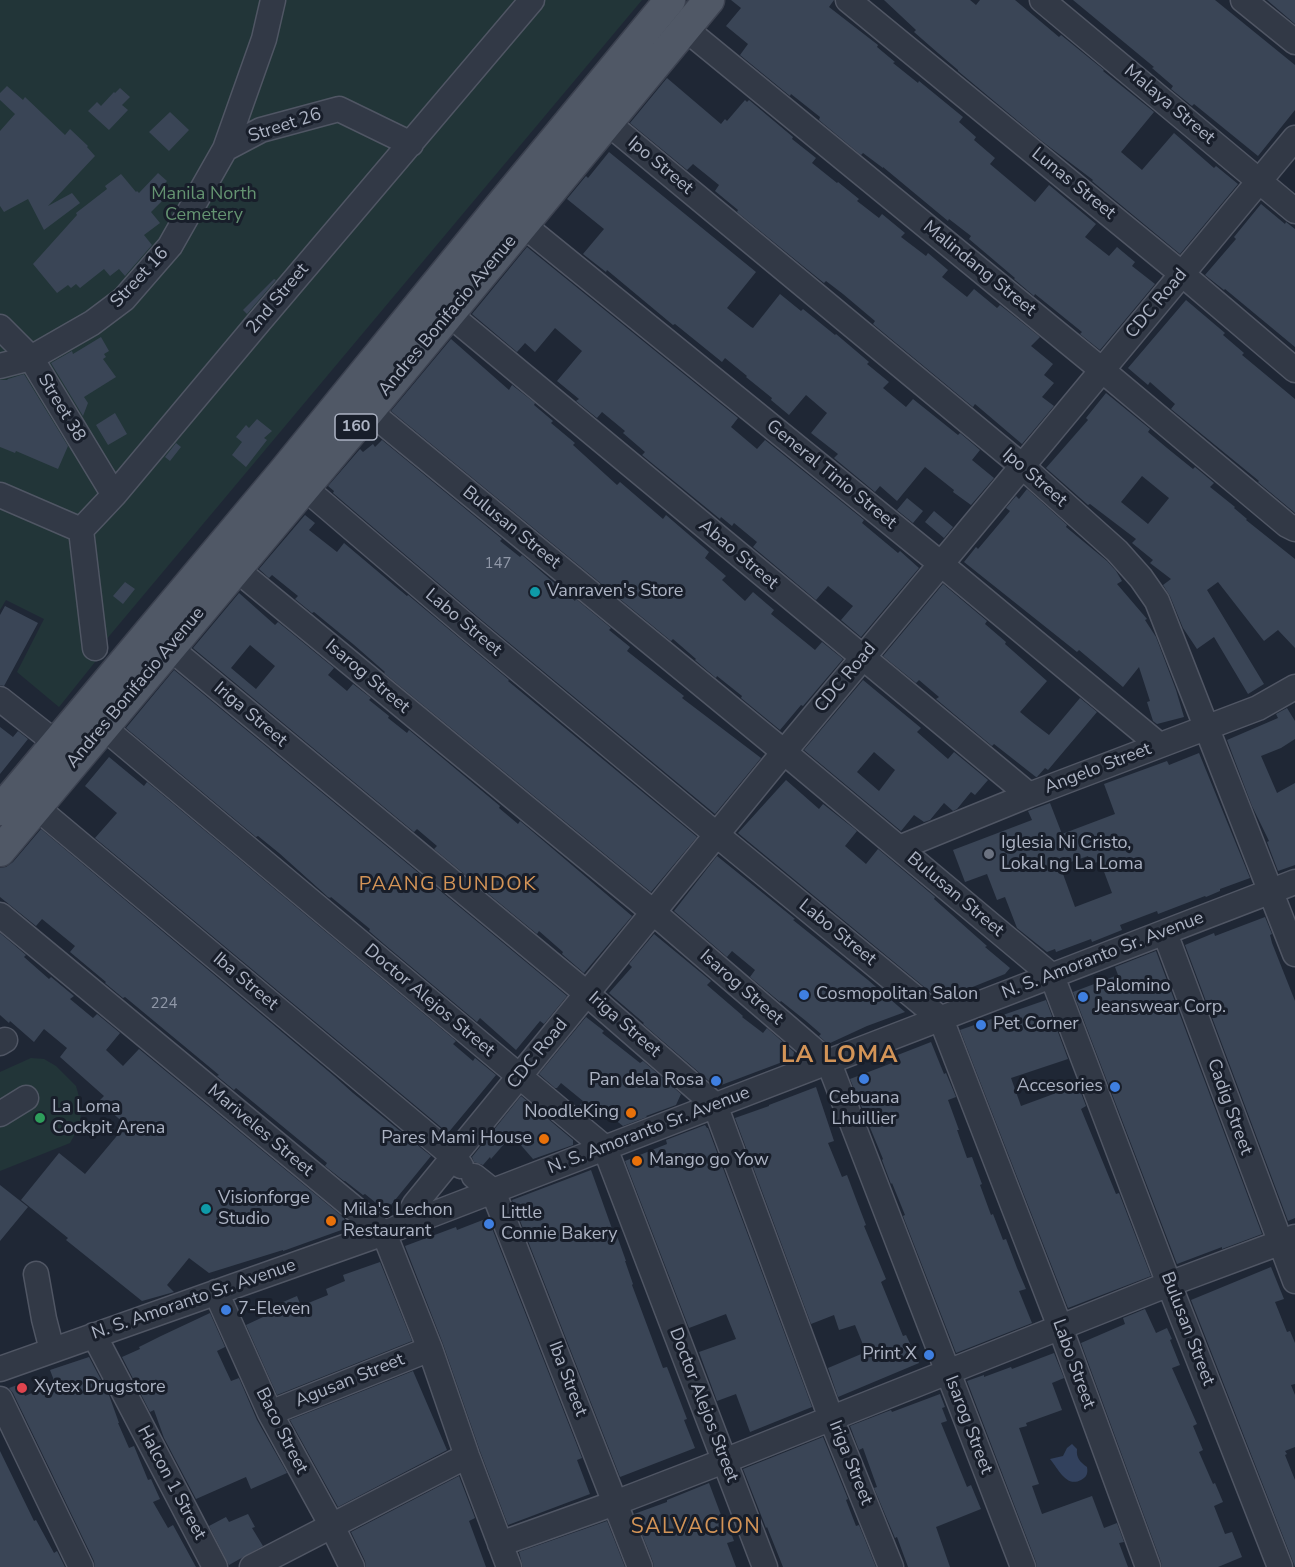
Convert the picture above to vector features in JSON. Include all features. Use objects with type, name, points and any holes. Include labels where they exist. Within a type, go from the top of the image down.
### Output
[{"type":"main road","name":"Andres Bonifacio Avenue","points":[[0,810],[56,743],[236,568],[294,479],[369,411],[709,0]]},
{"type":"main road","name":"Andres Bonifacio Avenue","points":[[0,851],[103,727],[160,640],[294,479],[500,206],[666,5]]},
{"type":"street","name":"Street 16","points":[[0,366],[31,358],[92,323],[124,299],[171,246],[225,149],[264,39],[273,0]]},
{"type":"street","name":"2nd Street","points":[[81,530],[114,495],[532,0]]},
{"type":"street","name":"Lunas Street","points":[[848,0],[1182,274],[1295,370]]},
{"type":"street","name":"Malaya Street","points":[[1042,0],[1295,211]]},
{"type":"street","points":[[1243,0],[1295,42]]},
{"type":"street","name":"Malindang Street","points":[[666,5],[685,29],[1102,370],[1287,525],[1295,529]]},
{"type":"street","name":"Street 26","points":[[225,149],[261,130],[339,109],[411,144]]},
{"type":"street","name":"Ipo Street","points":[[608,123],[1022,466],[1117,551],[1141,578],[1157,601],[1295,954]]},
{"type":"street","name":"CDC Road","points":[[408,1224],[408,1217],[415,1204],[463,1166],[520,1077],[586,993],[1295,138]]},
{"type":"street","name":"General Tinio Street","points":[[500,206],[941,564],[1159,745]]},
{"type":"street","name":"Abao Street","points":[[449,314],[1029,795]]},
{"type":"street","name":"Street 38","points":[[0,327],[31,358],[114,495]]},
{"type":"street","name":"Bulusan Street","points":[[369,411],[1053,976],[1280,1567]]},
{"type":"street","name":"Labo Street","points":[[294,479],[717,835],[941,1019],[1060,1328],[1148,1567]]},
{"type":"street","points":[[0,495],[81,530],[94,648]]},
{"type":"street","name":"Isarog Street","points":[[236,568],[653,912],[829,1063],[1023,1567]]},
{"type":"street","name":"Iriga Street","points":[[160,640],[586,993],[715,1105],[831,1418],[891,1567]]},
{"type":"street","name":"Angelo Street","points":[[900,848],[1029,795],[1258,708],[1295,687]]},
{"type":"street","points":[[0,699],[56,743]]},
{"type":"street","name":"Doctor Alejos Street","points":[[103,727],[605,1148],[765,1567]]},
{"type":"street","name":"Iba Street","points":[[36,807],[494,1191],[640,1567]]},
{"type":"street","name":"N. S. Amoranto Sr. Avenue","points":[[0,1369],[408,1224],[1295,882]]},
{"type":"street","name":"Mariveles Street","points":[[0,915],[384,1233],[430,1349],[509,1567]]},
{"type":"street","name":"Cadig Street","points":[[1164,933],[1288,1240],[1295,1281]]},
{"type":"street","points":[[0,1114],[26,1098]]},
{"type":"street","points":[[500,1544],[724,1461],[1170,1284],[1288,1240]]},
{"type":"street","points":[[36,1274],[52,1350]]},
{"type":"street","name":"Baco Street","points":[[216,1292],[270,1413],[352,1567]]},
{"type":"street","name":"Halcon 1 Street","points":[[94,1335],[215,1567]]},
{"type":"street","name":"Agusan Street","points":[[270,1413],[430,1349]]},
{"type":"street","points":[[0,1399],[81,1567]]},
{"type":"street","points":[[252,1567],[467,1456]]},
{"type":"green space","name":"Manila North Cemetery","points":[[0,0],[642,0],[100,647],[103,652],[59,707],[17,672],[44,619],[6,600],[0,610]]},
{"type":"green space","name":"La Loma Cockpit Arena","points":[[31,1058],[44,1059],[56,1066],[76,1086],[82,1108],[79,1127],[70,1143],[0,1171],[0,1072]]},
{"type":"water","points":[[1072,1444],[1077,1449],[1079,1460],[1087,1467],[1085,1478],[1076,1482],[1063,1476],[1050,1459],[1063,1456]]},
{"type":"building","points":[[731,0],[834,0],[829,7],[878,45],[877,47],[895,62],[893,63],[963,117],[959,122],[976,137],[974,140],[995,158],[990,164],[1035,202],[1049,185],[1096,224],[1085,237],[1109,256],[1117,247],[1135,262],[1132,266],[1155,284],[1100,350],[1080,334],[1082,332],[1014,279],[969,239],[971,236],[949,219],[948,221],[883,167],[863,153],[861,155],[819,120],[820,117],[740,55],[748,44],[726,26],[741,8]]},
{"type":"building","points":[[884,0],[970,0],[976,5],[980,0],[1015,0],[1154,112],[1121,152],[1142,170],[1174,133],[1214,168],[1216,166],[1238,184],[1180,254],[958,71],[914,32],[916,30]]},
{"type":"building","points":[[1073,0],[1215,0],[1295,65],[1295,110],[1258,156],[1194,104],[1192,106],[1171,89],[1173,86],[1152,68],[1154,67]]},
{"type":"building","points":[[1267,0],[1295,0],[1295,24]]},
{"type":"building","points":[[667,78],[721,124],[725,119],[727,121],[745,100],[747,102],[749,100],[816,158],[812,163],[859,199],[857,201],[879,218],[882,214],[905,233],[901,237],[926,256],[928,253],[948,270],[942,277],[967,297],[974,289],[997,308],[1000,305],[1040,337],[1031,346],[1053,364],[1044,375],[1054,383],[1042,397],[1054,406],[1022,444],[975,404],[973,407],[873,324],[875,321],[843,294],[826,281],[824,283],[737,212],[738,210],[715,191],[719,185],[693,164],[687,170],[630,123]]},
{"type":"building","points":[[7,86],[23,100],[25,97],[65,135],[70,129],[95,156],[48,206],[72,193],[80,203],[44,230],[28,199],[4,212],[0,206],[0,131],[15,114],[0,100],[0,93]]},
{"type":"building","points":[[120,88],[130,97],[122,105],[128,110],[109,130],[88,111],[97,102],[101,106]]},
{"type":"building","points":[[170,112],[189,130],[169,151],[149,132]]},
{"type":"building","points":[[609,152],[756,272],[727,308],[753,328],[780,294],[836,334],[869,362],[867,364],[889,382],[883,388],[906,407],[913,399],[980,450],[972,460],[994,478],[971,505],[925,467],[897,501],[880,486],[875,492],[834,458],[838,454],[811,433],[827,413],[806,395],[789,415],[725,358],[722,362],[607,270],[606,272],[583,254],[604,229],[567,199]]},
{"type":"building","points":[[158,173],[167,181],[157,192],[163,200],[151,212],[160,223],[144,235],[152,245],[125,276],[119,269],[110,276],[104,269],[80,288],[76,284],[71,288],[68,285],[57,293],[33,264],[77,215],[76,213],[107,189],[105,186],[121,174],[139,193]]},
{"type":"building","points":[[1261,204],[1285,224],[1286,222],[1295,229],[1295,347],[1205,275],[1236,239],[1234,237]]},
{"type":"building","points":[[527,247],[738,418],[731,427],[757,449],[765,440],[864,520],[862,523],[898,553],[900,551],[919,568],[861,637],[841,620],[853,606],[828,586],[816,600],[753,547],[757,542],[734,523],[732,526],[721,517],[720,519],[642,455],[645,452],[623,433],[625,431],[602,412],[597,418],[576,401],[579,399],[557,381],[582,351],[555,328],[535,352],[525,343],[517,352],[472,314]]},
{"type":"building","points":[[274,279],[276,280],[247,314],[243,310]]},
{"type":"building","points":[[1186,300],[1225,333],[1223,335],[1244,353],[1242,355],[1295,399],[1295,513],[1171,409],[1175,404],[1150,382],[1148,385],[1128,368]]},
{"type":"building","points":[[101,337],[109,351],[104,354],[106,357],[103,359],[116,377],[84,397],[88,403],[83,416],[51,363],[72,351],[73,354]]},
{"type":"building","points":[[451,339],[509,390],[512,385],[535,403],[534,405],[553,421],[551,423],[575,443],[573,445],[617,485],[620,482],[663,519],[666,515],[709,552],[705,558],[726,576],[722,580],[745,601],[753,592],[774,610],[771,614],[815,650],[822,642],[843,659],[780,730],[741,698],[742,696],[717,676],[716,678],[673,639],[671,641],[391,411]]},
{"type":"building","points":[[24,374],[68,446],[58,469],[16,451],[15,453],[0,447],[0,380]]},
{"type":"building","points":[[1106,393],[1150,429],[1148,432],[1167,448],[1214,483],[1210,487],[1235,507],[1246,520],[1295,559],[1295,648],[1278,630],[1264,641],[1218,582],[1207,590],[1264,684],[1248,694],[1214,637],[1197,649],[1183,628],[1163,585],[1171,579],[1150,563],[1153,560],[1132,543],[1136,539],[1090,504],[1088,505],[1046,468],[1088,420],[1086,418]],"holes":[[[1142,476],[1169,498],[1148,524],[1121,502]]]},
{"type":"building","points":[[115,413],[127,434],[108,445],[96,425]]},
{"type":"building","points":[[257,419],[272,431],[264,438],[267,440],[246,467],[232,455],[242,442],[236,437],[246,425],[249,428]]},
{"type":"building","points":[[382,440],[502,539],[500,541],[520,557],[522,555],[575,601],[576,599],[611,628],[609,630],[630,647],[627,651],[684,696],[682,698],[761,758],[715,814],[333,493],[334,491],[328,486],[360,449],[363,452],[373,444],[375,447]]},
{"type":"building","points":[[176,443],[181,447],[170,461],[165,457]]},
{"type":"building","points":[[1027,489],[1116,571],[1122,581],[1117,584],[1147,619],[1145,620],[1156,637],[1184,717],[1157,724],[1153,721],[1147,702],[1150,701],[1139,667],[1123,687],[1079,650],[1077,652],[964,562],[1010,511],[1006,508],[1016,496],[1019,499]]},
{"type":"building","points":[[907,498],[923,511],[913,523],[897,510]]},
{"type":"building","points":[[934,511],[953,527],[944,538],[925,522]]},
{"type":"building","points":[[305,515],[315,523],[309,530],[337,552],[344,543],[697,837],[651,892],[384,673],[353,644],[295,599],[298,596],[272,575],[269,578],[259,569]]},
{"type":"building","points":[[125,582],[135,589],[123,604],[113,596]]},
{"type":"building","points":[[943,584],[987,621],[985,624],[1006,642],[1005,644],[1047,681],[1020,712],[1032,722],[1049,735],[1080,698],[1097,712],[1048,770],[1045,768],[1037,777],[994,744],[992,746],[936,699],[939,697],[919,680],[916,683],[883,656]]},
{"type":"building","points":[[239,593],[275,625],[278,622],[334,668],[328,675],[347,691],[353,684],[371,698],[369,700],[389,716],[388,718],[407,733],[409,730],[500,806],[499,808],[518,824],[520,821],[632,916],[584,973],[539,931],[537,934],[434,849],[437,846],[417,829],[414,832],[193,648]],"holes":[[[250,645],[275,666],[256,689],[231,668]]]},
{"type":"building","points":[[5,606],[38,623],[4,686],[0,685],[0,615]]},
{"type":"building","points":[[174,670],[567,996],[544,1024],[540,1021],[516,1050],[480,1018],[477,1022],[369,931],[370,929],[331,897],[328,897],[279,853],[258,836],[256,837],[126,728]]},
{"type":"building","points":[[863,680],[921,728],[917,732],[948,759],[954,752],[988,780],[975,795],[971,792],[957,809],[953,811],[944,803],[930,820],[924,822],[914,815],[901,831],[804,750]],"holes":[[[874,752],[895,770],[879,791],[857,772]]]},
{"type":"building","points":[[1287,708],[1295,721],[1295,739],[1261,756],[1277,793],[1295,783],[1295,865],[1278,871],[1267,842],[1269,841],[1252,806],[1227,740],[1278,718],[1276,714]]},
{"type":"building","points":[[0,727],[13,737],[18,731],[28,739],[0,774]]},
{"type":"building","points":[[1199,753],[1250,878],[1206,897],[1158,914],[1157,911],[1120,925],[1122,930],[1092,942],[1091,939],[1056,952],[1055,949],[1047,952],[1017,928],[1005,897],[997,900],[987,874],[965,882],[953,850],[1032,820],[1028,811],[1050,803],[1062,834],[1115,814],[1104,784],[1167,761],[1169,765]],"holes":[[[1088,856],[1092,864],[1100,861],[1112,893],[1075,907],[1063,874],[1068,872],[1065,864]]]},
{"type":"building","points":[[109,757],[144,786],[147,782],[456,1041],[453,1044],[473,1061],[475,1058],[496,1075],[448,1133],[95,838],[117,813],[85,786]]},
{"type":"building","points":[[786,780],[819,809],[823,804],[857,831],[845,846],[866,864],[878,849],[935,897],[934,899],[1010,968],[1005,974],[940,1000],[738,833]]},
{"type":"building","points":[[41,829],[353,1093],[431,1156],[386,1211],[325,1166],[327,1163],[236,1088],[234,1090],[125,997],[123,998],[105,983],[70,952],[75,946],[42,919],[36,926],[0,897],[0,868],[13,862]]},
{"type":"building","points":[[717,856],[905,1012],[828,1044],[819,1036],[821,1034],[806,1021],[750,977],[755,970],[732,951],[727,957],[674,911]]},
{"type":"building","points":[[1265,917],[1272,934],[1270,935],[1272,943],[1295,1001],[1295,1218],[1288,1221],[1185,945]]},
{"type":"building","points":[[0,933],[49,979],[51,977],[74,996],[70,999],[93,1018],[97,1014],[120,1033],[106,1050],[123,1066],[139,1049],[344,1218],[347,1228],[283,1251],[209,1273],[189,1258],[167,1285],[174,1292],[142,1301],[66,1240],[68,1238],[21,1200],[59,1153],[85,1174],[126,1125],[99,1101],[104,1096],[60,1057],[67,1048],[44,1029],[34,1042],[0,1015]]},
{"type":"building","points":[[654,934],[711,981],[707,985],[742,1017],[763,1033],[767,1028],[794,1052],[793,1058],[716,1087],[643,1024],[609,993],[632,967],[629,964]]},
{"type":"building","points":[[1156,951],[1262,1234],[1177,1264],[1073,992],[1118,975],[1115,967]]},
{"type":"building","points":[[1046,1000],[1068,1059],[1011,1078],[1021,1106],[1078,1085],[1086,1106],[1081,1109],[1116,1194],[1119,1193],[1151,1276],[1068,1308],[960,1030]]},
{"type":"building","points":[[586,1017],[604,1031],[602,1033],[640,1063],[643,1061],[681,1094],[676,1105],[623,1126],[600,1108],[593,1117],[579,1106],[583,1101],[561,1083],[555,1088],[539,1074]]},
{"type":"building","points":[[931,1042],[956,1097],[948,1100],[967,1158],[972,1157],[991,1215],[993,1214],[1003,1240],[1006,1239],[1026,1289],[1019,1291],[1032,1323],[956,1353],[903,1216],[905,1215],[850,1079],[892,1063],[890,1058]]},
{"type":"building","points":[[816,1087],[834,1141],[828,1143],[842,1177],[847,1175],[866,1225],[864,1226],[886,1279],[881,1282],[903,1336],[906,1335],[919,1363],[838,1397],[828,1368],[866,1352],[855,1325],[839,1330],[834,1315],[811,1324],[735,1118]]},
{"type":"building","points":[[521,1096],[573,1140],[573,1145],[533,1159],[512,1135],[483,1165],[474,1162],[472,1157]]},
{"type":"building","points":[[705,1125],[812,1407],[750,1432],[736,1394],[717,1401],[699,1352],[736,1339],[726,1314],[689,1328],[625,1161],[667,1144],[666,1140]]},
{"type":"building","points":[[591,1170],[615,1237],[617,1236],[632,1285],[663,1368],[667,1367],[687,1419],[684,1420],[695,1448],[620,1477],[512,1200]]},
{"type":"building","points":[[0,1185],[28,1207],[0,1241]]},
{"type":"building","points":[[488,1218],[582,1458],[577,1460],[590,1494],[508,1525],[405,1246]]},
{"type":"building","points":[[380,1262],[412,1341],[277,1395],[246,1325],[278,1310],[276,1305],[297,1296],[301,1306],[328,1295],[326,1289],[345,1281],[343,1275]]},
{"type":"building","points":[[1271,1267],[1284,1299],[1275,1302],[1287,1332],[1290,1331],[1295,1343],[1295,1384],[1291,1385],[1295,1395],[1295,1447],[1285,1451],[1287,1454],[1285,1455],[1295,1480],[1295,1567],[1191,1300]]},
{"type":"building","points":[[1145,1309],[1156,1333],[1167,1328],[1172,1339],[1170,1340],[1180,1365],[1172,1368],[1197,1424],[1193,1426],[1203,1450],[1199,1452],[1223,1502],[1214,1506],[1225,1534],[1232,1532],[1242,1557],[1218,1567],[1162,1567],[1081,1343],[1125,1324],[1123,1318]]},
{"type":"building","points":[[210,1313],[225,1347],[217,1351],[231,1381],[239,1378],[257,1420],[287,1473],[251,1489],[246,1477],[196,1499],[164,1438],[154,1410],[150,1412],[122,1357]]},
{"type":"building","points":[[1054,1353],[1064,1378],[1052,1383],[1062,1410],[1026,1423],[1027,1426],[1019,1428],[1039,1484],[1032,1486],[1042,1514],[1092,1496],[1104,1528],[1117,1523],[1124,1542],[1119,1543],[1128,1567],[1037,1567],[967,1381],[1011,1367],[1012,1369]]},
{"type":"building","points":[[89,1357],[109,1395],[129,1448],[134,1446],[148,1480],[151,1479],[160,1499],[153,1502],[168,1528],[173,1525],[196,1567],[95,1567],[9,1388],[20,1384],[25,1396],[55,1383],[50,1370]]},
{"type":"building","points":[[413,1371],[447,1450],[338,1507],[290,1420]]},
{"type":"building","points":[[940,1394],[947,1421],[941,1423],[967,1487],[971,1485],[981,1509],[936,1527],[950,1567],[908,1567],[874,1488],[877,1487],[863,1448],[859,1450],[850,1426]]},
{"type":"building","points":[[823,1437],[848,1499],[846,1500],[856,1526],[859,1525],[876,1567],[783,1567],[766,1528],[743,1469]]},
{"type":"building","points":[[0,1451],[34,1521],[36,1520],[54,1553],[57,1551],[65,1567],[0,1567]]},
{"type":"building","points":[[459,1476],[475,1518],[469,1521],[486,1567],[366,1567],[351,1532]]},
{"type":"building","points":[[709,1483],[734,1541],[727,1543],[736,1567],[654,1567],[634,1514]]},
{"type":"building","points":[[248,1514],[255,1527],[252,1528],[263,1546],[229,1565],[209,1526],[226,1517],[229,1522]]},
{"type":"building","points":[[607,1521],[625,1567],[523,1567],[519,1552]]},
{"type":"place","name":"Vanraven's Store","points":[[535,592]]},
{"type":"place","name":"Iglesia Ni Cristo, Lokal ng La Loma","points":[[989,854]]},
{"type":"place","name":"Cosmopolitan Salon","points":[[804,995]]},
{"type":"place","name":"Palomino Jeanswear Corp.","points":[[1083,997]]},
{"type":"place","name":"Pet Corner","points":[[981,1025]]},
{"type":"place","name":"Cebuana Lhuillier","points":[[864,1079]]},
{"type":"place","name":"Pan dela Rosa","points":[[716,1081]]},
{"type":"place","name":"Accesories","points":[[1115,1087]]},
{"type":"place","name":"NoodleKing","points":[[631,1113]]},
{"type":"place","name":"La Loma Cockpit Arena","points":[[40,1118]]},
{"type":"place","name":"Pares Mami House","points":[[544,1139]]},
{"type":"place","name":"Mango go Yow","points":[[637,1161]]},
{"type":"place","name":"Visionforge Studio","points":[[206,1209]]},
{"type":"place","name":"Mila's Lechon Restaurant","points":[[331,1221]]},
{"type":"place","name":"Little Connie Bakery","points":[[489,1224]]},
{"type":"place","name":"7-Eleven","points":[[226,1310]]},
{"type":"place","name":"Print X","points":[[929,1355]]},
{"type":"place","name":"Xytex Drugstore","points":[[22,1388]]},
{"type":"district","name":"PAANG BUNDOK","points":[[448,885]]},
{"type":"district","name":"LA LOMA","points":[[840,1056]]},
{"type":"district","name":"SALVACION","points":[[696,1528]]}]
